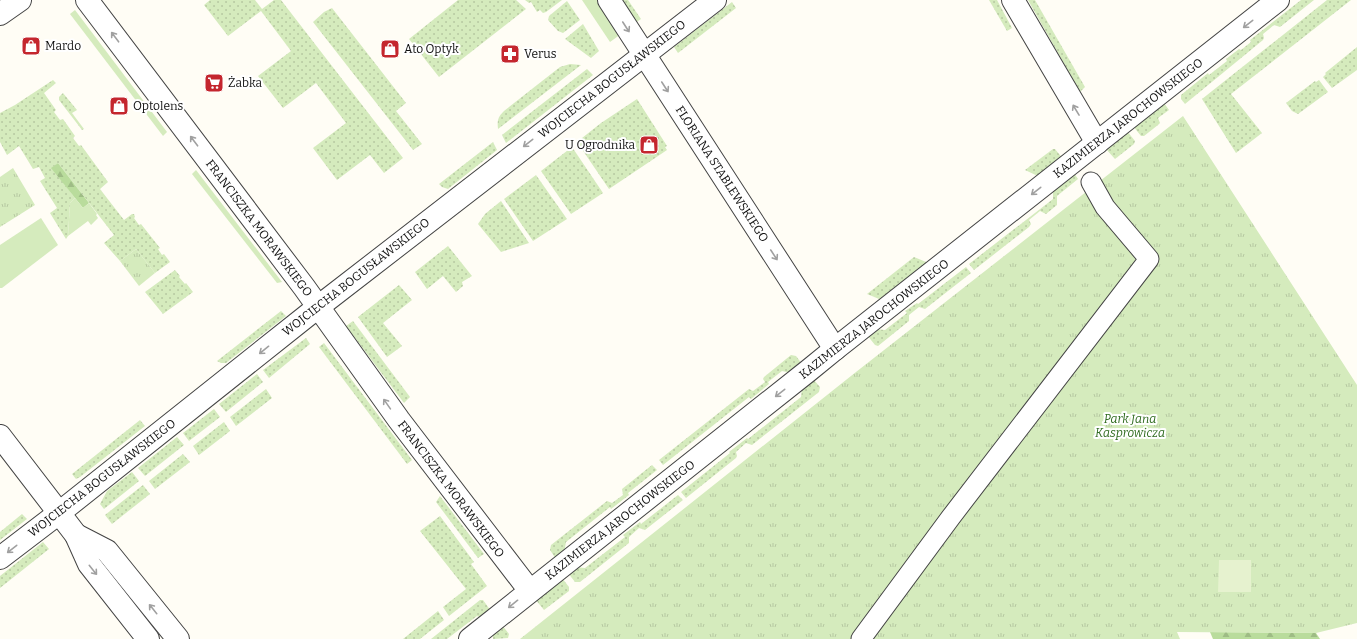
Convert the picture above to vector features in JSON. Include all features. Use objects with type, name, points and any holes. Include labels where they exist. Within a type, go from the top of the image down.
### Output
[{"type":"street","points":[[0,14],[20,0]]},
{"type":"street","name":"FRANCISZKA MORAWSKIEGO","points":[[87,0],[318,307],[399,420],[530,591]]},
{"type":"street","name":"FLORIANA STABLEWSKIEGO","points":[[609,0],[835,348]]},
{"type":"street","name":"WOJCIECHA BOGUSŁAWSKIEGO","points":[[0,558],[59,513],[318,307],[715,0]]},
{"type":"street","points":[[1013,0],[1097,143]]},
{"type":"street","name":"KAZIMIERZA JAROCHOWSKIEGO","points":[[470,639],[835,348],[1278,0]]},
{"type":"street","points":[[861,639],[951,517],[1149,259],[1105,207],[1091,182]]},
{"type":"street","points":[[0,436],[76,535],[89,564],[148,639]]},
{"type":"street","points":[[76,535],[107,551],[178,639]]},
{"type":"green space","points":[[210,0],[255,0],[262,9],[274,0],[281,0],[403,158],[384,173],[370,155],[337,180],[313,148],[346,123],[316,83],[283,108],[258,76],[291,51],[261,11],[228,36],[204,5]]},
{"type":"green space","points":[[458,0],[516,0],[526,9],[439,77],[409,39]]},
{"type":"green space","points":[[525,0],[562,0],[543,13],[540,10],[537,12],[531,2],[529,3]]},
{"type":"green space","points":[[582,0],[599,0],[621,34],[610,42]]},
{"type":"green space","points":[[621,0],[628,0],[641,19],[635,23]]},
{"type":"green space","points":[[989,0],[997,0],[1012,28],[1007,31]]},
{"type":"green space","points":[[1028,0],[1035,0],[1085,87],[1080,92]]},
{"type":"green space","points":[[1301,0],[1314,0],[1280,27],[1274,25],[1263,34],[1263,40],[1185,104],[1181,99],[1181,95],[1208,73],[1209,75],[1227,61],[1226,59],[1239,49],[1241,50],[1251,42],[1250,40]]},
{"type":"green space","points":[[1327,0],[1351,0],[1231,94],[1262,133],[1236,153],[1202,99]]},
{"type":"green space","points":[[567,1],[580,20],[563,33],[558,31],[548,20],[549,16]]},
{"type":"green space","points":[[732,2],[736,8],[678,53],[674,47]]},
{"type":"green space","points":[[332,8],[406,103],[396,111],[422,144],[413,150],[313,22],[324,12]]},
{"type":"green space","points":[[75,10],[167,132],[163,136],[70,14]]},
{"type":"green space","points":[[583,24],[599,51],[591,58],[565,39]]},
{"type":"green space","points":[[1357,47],[1357,70],[1332,88],[1323,77],[1326,74],[1325,73]]},
{"type":"green space","points":[[570,64],[581,65],[498,129],[498,119],[504,111],[560,67]]},
{"type":"green space","points":[[587,69],[593,75],[506,143],[502,135]]},
{"type":"green space","points":[[53,80],[56,83],[44,93],[56,110],[54,112],[60,120],[63,119],[75,136],[73,138],[79,146],[81,145],[108,182],[100,189],[124,220],[134,214],[134,218],[139,225],[141,224],[160,248],[158,249],[162,255],[164,254],[170,262],[155,273],[136,249],[120,261],[104,243],[114,235],[58,163],[52,168],[75,198],[70,203],[68,236],[66,239],[50,213],[57,208],[40,181],[45,178],[39,167],[33,169],[19,146],[7,155],[0,142],[0,113]]},
{"type":"green space","points":[[1319,80],[1328,92],[1298,114],[1292,111],[1286,103],[1315,81],[1316,82]]},
{"type":"green space","points":[[63,93],[77,110],[72,113],[84,129],[82,130],[59,100],[59,97]]},
{"type":"green space","points":[[637,99],[667,146],[665,147],[667,150],[609,189],[577,142],[601,123]]},
{"type":"green space","points":[[1164,103],[1169,110],[1158,118],[1160,123],[1144,136],[1141,136],[1133,126]]},
{"type":"green space","name":"Park Jana Kasprowicza","points":[[1183,116],[1357,385],[1357,623],[1316,633],[1177,632],[1180,639],[520,639],[856,372]]},
{"type":"green space","points":[[1127,131],[1135,141],[1134,144],[1115,159],[1105,148]]},
{"type":"green space","points":[[493,142],[497,150],[448,189],[439,184]]},
{"type":"green space","points":[[572,147],[603,193],[571,214],[541,171]]},
{"type":"green space","points":[[1055,149],[1064,160],[1042,178],[1025,170]]},
{"type":"green space","points":[[58,163],[89,203],[83,208],[51,168]]},
{"type":"green space","points":[[13,168],[35,205],[0,227],[0,177]]},
{"type":"green space","points":[[196,170],[282,282],[277,283],[192,174]]},
{"type":"green space","points":[[1074,173],[1078,179],[1057,196],[1057,205],[1046,214],[1040,211],[1029,220],[1031,224],[1029,227],[974,270],[969,264],[1053,199],[1053,190]]},
{"type":"green space","points":[[536,175],[567,219],[533,241],[504,199]]},
{"type":"green space","points":[[75,198],[83,208],[89,203],[97,214],[96,215],[98,218],[91,225],[88,221],[68,236],[70,203]]},
{"type":"green space","points":[[501,201],[529,243],[501,252],[478,224],[485,214]]},
{"type":"green space","points":[[41,218],[58,245],[0,288],[0,245]]},
{"type":"green space","points":[[448,246],[472,276],[462,282],[463,286],[456,292],[443,276],[427,289],[415,272]]},
{"type":"green space","points":[[136,249],[155,273],[139,286],[120,261]]},
{"type":"green space","points":[[914,257],[931,264],[884,301],[867,294]]},
{"type":"green space","points":[[966,267],[971,273],[925,309],[919,307],[909,315],[909,321],[878,346],[875,345],[867,335],[874,329],[885,330],[907,313],[905,311],[917,303],[918,304]]},
{"type":"green space","points":[[175,270],[180,276],[179,277],[193,292],[163,314],[145,292]]},
{"type":"green space","points":[[399,285],[412,300],[383,323],[402,346],[387,357],[358,317]]},
{"type":"green space","points":[[281,311],[286,316],[226,363],[217,361]]},
{"type":"green space","points":[[353,321],[410,397],[404,403],[346,326]]},
{"type":"green space","points":[[306,338],[310,344],[269,378],[263,370]]},
{"type":"green space","points":[[324,343],[412,460],[407,464],[319,347]]},
{"type":"green space","points":[[791,355],[796,356],[802,364],[791,373],[782,371],[768,382],[769,384],[751,399],[749,397],[663,465],[659,460],[749,389],[753,391],[765,382],[763,379],[764,377]]},
{"type":"green space","points":[[257,374],[263,382],[226,412],[219,404]]},
{"type":"green space","points":[[813,379],[820,387],[819,392],[752,445],[746,443],[736,452],[736,458],[686,498],[681,492],[730,453],[729,452],[747,438],[748,439],[801,397],[802,388]]},
{"type":"green space","points":[[266,389],[272,398],[236,426],[230,417]]},
{"type":"green space","points":[[214,409],[220,417],[189,441],[183,433]]},
{"type":"green space","points":[[140,420],[145,426],[76,479],[72,474]]},
{"type":"green space","points":[[224,422],[230,431],[199,455],[193,446]]},
{"type":"green space","points":[[177,437],[184,445],[145,476],[138,468]]},
{"type":"green space","points":[[183,454],[190,462],[155,489],[149,481]]},
{"type":"green space","points":[[652,465],[657,470],[628,493],[629,495],[611,509],[610,507],[566,542],[564,553],[556,559],[550,550],[551,545],[607,501],[612,503],[623,495],[622,489]]},
{"type":"green space","points":[[132,472],[139,481],[104,509],[100,504],[107,491]]},
{"type":"green space","points":[[143,485],[150,494],[112,524],[105,515]]},
{"type":"green space","points":[[678,495],[683,500],[645,530],[639,528],[629,537],[629,543],[580,582],[575,582],[568,573],[575,567],[585,568],[625,537],[623,535],[640,522],[641,524]]},
{"type":"green space","points":[[440,496],[484,554],[478,558],[436,502]]},
{"type":"green space","points":[[22,514],[27,519],[0,540],[0,532]]},
{"type":"green space","points":[[440,516],[474,562],[471,564],[487,586],[449,616],[443,607],[466,589],[420,531]]},
{"type":"green space","points":[[43,542],[49,549],[0,588],[0,576]]},
{"type":"green space","points":[[1219,560],[1251,560],[1251,592],[1218,592]]},
{"type":"green space","points":[[562,578],[569,587],[569,591],[544,610],[535,599]]},
{"type":"green space","points":[[480,600],[483,600],[491,611],[482,618],[477,616],[447,639],[431,639]]},
{"type":"green space","points":[[438,611],[444,620],[420,639],[403,639]]},
{"type":"green space","points":[[502,625],[509,634],[508,638],[493,639],[493,633]]},
{"type":"green space","points":[[1210,632],[1316,633],[1320,639],[1213,639]]},
{"type":"place","name":"Mardo","points":[[31,46]]},
{"type":"place","name":"Ato Optyk","points":[[390,49]]},
{"type":"place","name":"Verus","points":[[510,54]]},
{"type":"place","name":"Żabka","points":[[214,83]]},
{"type":"place","name":"Optolens","points":[[119,106]]},
{"type":"place","name":"U Ogrodnika","points":[[649,145]]}]
